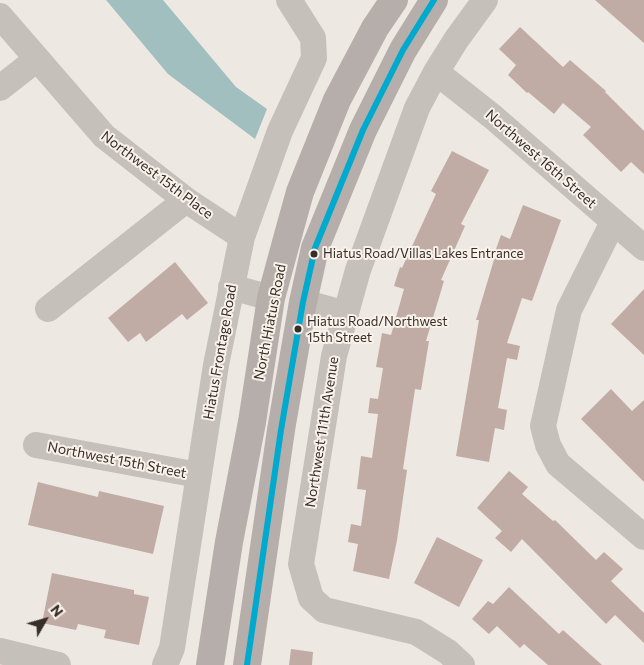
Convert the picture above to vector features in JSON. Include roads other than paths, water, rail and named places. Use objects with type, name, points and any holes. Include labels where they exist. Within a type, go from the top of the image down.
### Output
[{"type":"main road","name":"North Hiatus Road","points":[[210,665],[229,542],[252,422],[271,298],[300,192],[337,100],[375,28],[394,0]]},
{"type":"main road","name":"North Hiatus Road","points":[[247,665],[281,430],[303,302],[315,248],[363,130],[403,50],[434,0]]},
{"type":"main road","points":[[271,298],[303,302]]},
{"type":"street","name":"Hiatus Frontage Road","points":[[165,665],[168,662],[172,648],[216,365],[242,237],[274,146],[314,58],[314,38],[289,0]]},
{"type":"street","name":"Northwest 111th Avenue","points":[[462,665],[448,652],[416,632],[324,610],[311,598],[301,564],[334,356],[358,270],[417,108],[436,72],[485,0]]},
{"type":"street","name":"Northwest 15th Place","points":[[0,16],[104,136],[186,200],[242,237]]},
{"type":"street","points":[[0,88],[36,59]]},
{"type":"street","name":"Northwest 16th Street","points":[[436,72],[493,116],[644,248]]},
{"type":"street","points":[[48,309],[186,200]]},
{"type":"street","points":[[613,222],[569,310],[543,426],[548,445],[558,464],[644,537]]},
{"type":"street","points":[[232,287],[271,298]]},
{"type":"street","points":[[303,302],[346,314]]},
{"type":"street","name":"Northwest 15th Street","points":[[36,445],[198,475]]},
{"type":"street","points":[[0,651],[58,665]]},
{"type":"water","points":[[106,0],[163,0],[236,87],[267,109],[255,139],[168,74]]},
{"type":"place","name":"Hiatus Road/Villas Lakes Entrance","points":[[314,254]]},
{"type":"place","name":"Hiatus Road/Northwest 15th Street","points":[[298,329]]}]
